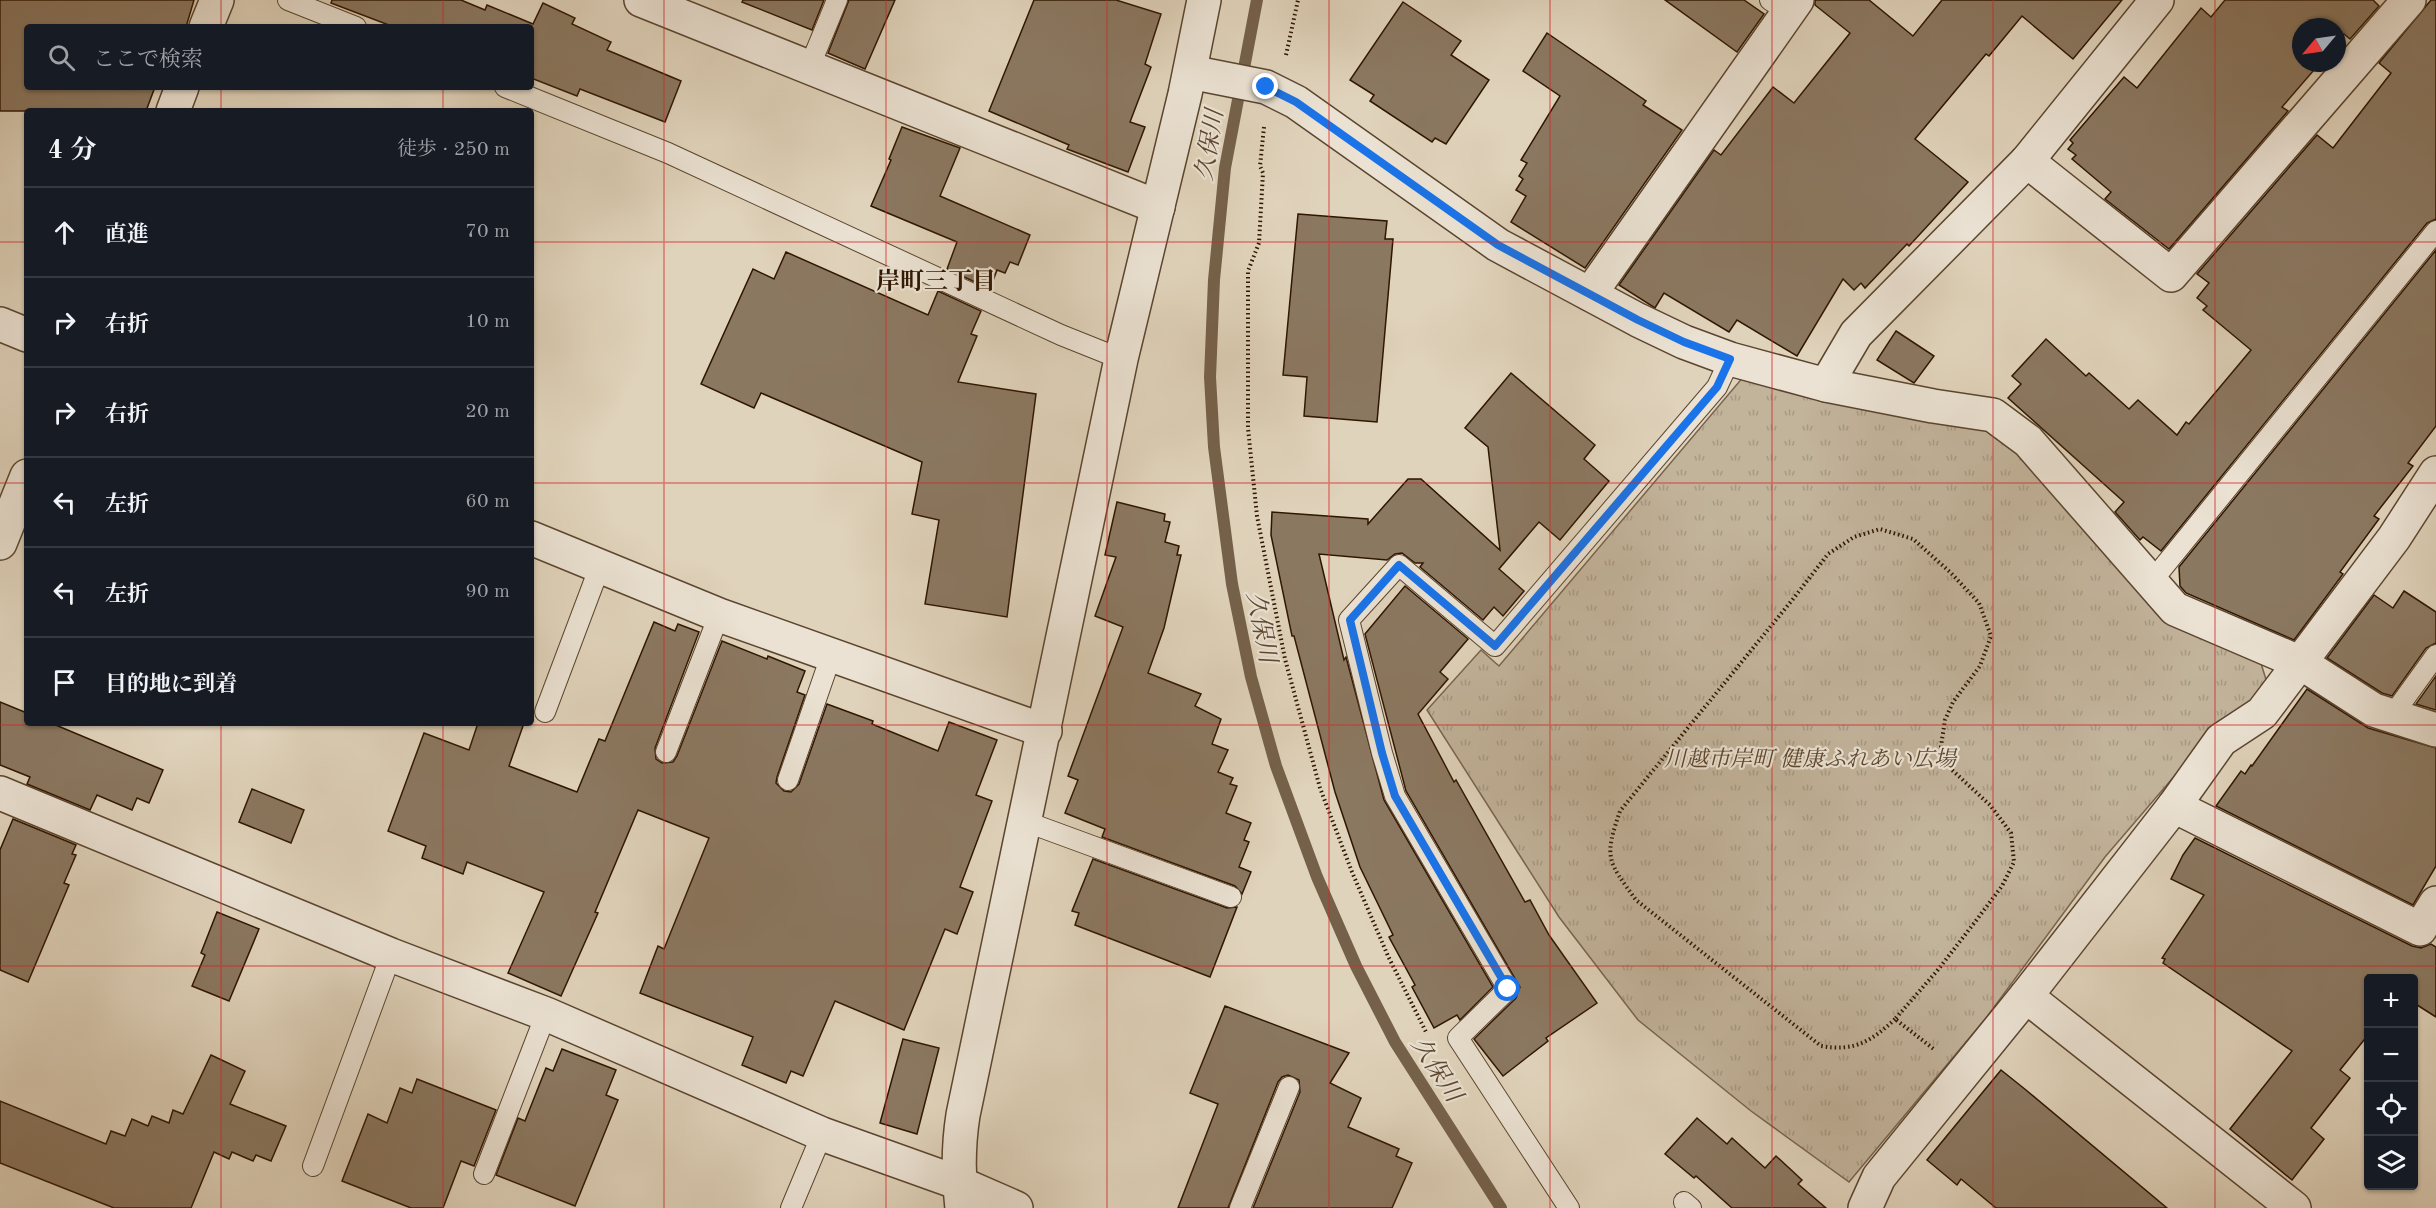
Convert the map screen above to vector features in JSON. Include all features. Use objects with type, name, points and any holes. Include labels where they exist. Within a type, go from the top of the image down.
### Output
[{"type":"street","points":[[207,24],[217,0]]},
{"type":"street","points":[[643,0],[1158,207]]},
{"type":"street","points":[[960,1195],[958,1146],[963,1115],[1121,359],[1158,207],[1200,74],[1204,0]]},
{"type":"street","points":[[1826,385],[1856,334],[2027,161],[2157,0]]},
{"type":"street","points":[[2027,161],[2171,275],[2409,0]]},
{"type":"street","points":[[1590,294],[1785,4]]},
{"type":"street","points":[[1200,74],[1275,75],[1296,102],[1498,245],[1684,342],[1730,359],[1826,385],[1993,415],[2028,441],[2175,609],[2301,663],[2374,710],[2436,729]]},
{"type":"street","points":[[174,108],[182,90]]},
{"type":"street","points":[[0,324],[24,334]]},
{"type":"street","points":[[1865,1208],[1879,1177],[2026,996],[2175,806],[2221,740],[2262,713],[2301,663],[2394,538],[2436,474]]},
{"type":"street","points":[[0,543],[24,483]]},
{"type":"street","points":[[534,539],[719,615],[832,653],[1045,731]]},
{"type":"street","points":[[0,793],[391,955],[546,1014],[960,1195],[1016,1208]]},
{"type":"street","points":[[2175,806],[2420,929],[2436,903]]},
{"type":"street","points":[[2026,996],[2294,1208]]},
{"type":"lane","points":[[288,0],[348,24]]},
{"type":"lane","points":[[809,68],[837,0]]},
{"type":"lane","points":[[512,90],[668,153],[1062,335],[1121,359]]},
{"type":"lane","points":[[2152,581],[2436,231]]},
{"type":"lane","points":[[1569,1208],[1458,1038],[1508,989],[1395,796],[1382,753],[1350,620],[1399,565],[1495,646],[1717,387],[1730,359]]},
{"type":"lane","points":[[545,712],[600,566]]},
{"type":"lane","points":[[666,752],[719,615]]},
{"type":"lane","points":[[788,780],[832,653]]},
{"type":"lane","points":[[2392,716],[2436,655]]},
{"type":"lane","points":[[1024,821],[1231,897]]},
{"type":"lane","points":[[313,1166],[391,955]]},
{"type":"lane","points":[[484,1174],[546,1014]]},
{"type":"lane","points":[[1240,1208],[1289,1087]]},
{"type":"lane","points":[[791,1208],[822,1134]]},
{"type":"path","points":[[1275,75],[1298,0]]},
{"type":"path","points":[[1264,124],[1260,166],[1263,173],[1259,243],[1248,271],[1248,428],[1257,516],[1285,659],[1320,788],[1352,872],[1388,956],[1429,1036]]},
{"type":"path","points":[[1880,529],[1913,539],[1951,573],[1978,603],[1991,636],[1980,666],[1953,702],[1945,720],[1941,746],[1952,770],[1990,805],[2011,833],[2014,862],[2002,886],[1975,922],[1937,971],[1894,1019],[1878,1035],[1860,1044],[1840,1050],[1821,1046],[1636,900],[1613,868],[1609,843],[1620,811],[1828,554],[1854,537],[1880,529]]},
{"type":"path","points":[[1894,1019],[1964,1073]]},
{"type":"green space","name":"川越市岸町 健康ふれあい広場","points":[[1744,376],[1987,428],[2011,442],[2106,545],[2260,660],[2268,686],[2249,703],[2220,723],[2105,857],[1986,1018],[1849,1182],[1751,1111],[1638,1020],[1559,917],[1427,710],[1481,650],[1499,666]]},
{"type":"building","points":[[0,0],[194,0],[187,24],[24,24],[24,90],[154,90],[147,108],[24,108],[24,111],[0,111]]},
{"type":"building","points":[[332,0],[461,0],[485,10],[487,5],[533,24],[386,24],[331,3]]},
{"type":"building","points":[[743,0],[824,0],[812,30],[742,2]]},
{"type":"building","points":[[849,0],[895,0],[865,69],[828,53]]},
{"type":"building","points":[[1034,0],[1116,0],[1161,14],[1145,64],[1151,67],[1130,122],[1145,127],[1128,172],[1067,149],[1069,145],[989,111]]},
{"type":"building","points":[[1665,0],[1744,0],[1764,14],[1737,52]]},
{"type":"building","points":[[1815,0],[1869,0],[1913,36],[1942,0],[2122,0],[2073,59],[2022,16],[1989,56],[1986,54],[1915,139],[1968,182],[1909,246],[1907,244],[1865,288],[1861,283],[1854,290],[1843,279],[1797,356],[1737,320],[1729,332],[1664,293],[1655,308],[1619,285],[1714,150],[1721,155],[1773,87],[1794,103],[1850,33],[1815,5]]},
{"type":"building","points":[[2225,0],[2373,0],[2379,6],[2350,39],[2346,36],[2346,18],[2292,18],[2292,72],[2312,72],[2282,107],[2288,111],[2169,249],[2105,199],[2111,192],[2072,159],[2076,155],[2068,149],[2073,143],[2070,140],[2124,77],[2137,88],[2201,8],[2211,17]]},
{"type":"building","points":[[2431,0],[2436,0],[2436,219],[2427,223],[2161,551],[2143,537],[2140,540],[2115,512],[2124,502],[2008,398],[2021,384],[2012,376],[2046,339],[2086,376],[2089,373],[2129,409],[2138,400],[2177,435],[2186,422],[2189,424],[2251,350],[2203,310],[2207,306],[2197,298],[2209,283],[2197,274],[2317,135],[2333,148],[2391,73],[2379,63]]},
{"type":"building","points":[[1403,2],[1461,41],[1451,55],[1489,80],[1446,144],[1435,138],[1432,142],[1370,101],[1374,95],[1350,80]]},
{"type":"building","points":[[543,3],[575,18],[572,24],[611,42],[607,50],[681,81],[665,122],[580,89],[577,96],[534,79],[533,24]]},
{"type":"building","points":[[1547,33],[1646,101],[1643,105],[1682,130],[1585,268],[1511,222],[1526,196],[1516,190],[1523,179],[1519,176],[1527,163],[1521,160],[1560,96],[1523,71]]},
{"type":"building","points":[[902,127],[960,148],[940,196],[1030,235],[1018,265],[1010,262],[1005,273],[997,270],[990,289],[947,269],[957,242],[871,206],[891,160],[889,159]]},
{"type":"building","points":[[1298,214],[1387,221],[1385,239],[1393,239],[1377,422],[1304,416],[1307,377],[1283,375]]},
{"type":"building","points":[[2436,250],[2436,426],[2408,463],[2413,466],[2374,516],[2379,519],[2340,572],[2343,574],[2294,640],[2186,593],[2180,586],[2179,567]]},
{"type":"building","points":[[786,252],[928,315],[938,291],[981,311],[971,334],[977,336],[958,382],[1036,394],[1007,617],[925,604],[939,520],[912,514],[922,462],[761,393],[754,408],[701,384],[753,269],[774,279]]},
{"type":"building","points":[[1896,331],[1934,356],[1914,383],[1877,360]]},
{"type":"building","points":[[1511,373],[1595,445],[1584,459],[1609,481],[1560,540],[1539,522],[1499,569],[1524,591],[1503,616],[1494,607],[1483,620],[1420,567],[1423,563],[1415,563],[1402,553],[1395,554],[1387,560],[1319,554],[1344,660],[1346,657],[1384,800],[1493,987],[1460,1020],[1457,1015],[1434,1028],[1412,987],[1415,985],[1389,937],[1393,935],[1360,867],[1335,792],[1294,636],[1292,636],[1271,535],[1272,512],[1368,519],[1368,524],[1408,479],[1421,479],[1500,550],[1488,447],[1465,428]]},
{"type":"building","points":[[1117,502],[1165,514],[1164,521],[1170,522],[1165,542],[1179,546],[1177,555],[1181,555],[1164,628],[1148,673],[1201,694],[1195,706],[1221,719],[1212,744],[1228,750],[1218,772],[1233,778],[1230,784],[1237,786],[1226,813],[1251,823],[1244,840],[1249,842],[1239,867],[1251,872],[1242,894],[1235,886],[1102,837],[1105,829],[1065,813],[1078,780],[1068,776],[1123,627],[1095,616],[1116,557],[1105,555]]},
{"type":"building","points":[[1405,586],[1468,639],[1440,672],[1448,679],[1418,714],[1454,782],[1456,780],[1525,902],[1530,900],[1549,935],[1597,1003],[1546,1038],[1548,1041],[1503,1076],[1474,1039],[1516,998],[1520,987],[1406,791],[1365,634]]},
{"type":"building","points":[[2404,591],[2436,612],[2436,643],[2426,648],[2392,696],[2382,693],[2327,658],[2374,595],[2393,608]]},
{"type":"building","points":[[654,622],[675,631],[678,624],[699,632],[655,748],[656,759],[662,763],[673,762],[677,756],[722,641],[805,671],[797,692],[805,695],[777,777],[776,783],[784,791],[791,792],[799,784],[827,704],[873,721],[872,724],[938,751],[949,722],[997,740],[976,795],[992,801],[960,887],[973,892],[957,934],[945,929],[904,1030],[835,1001],[803,1076],[791,1071],[786,1083],[742,1065],[753,1037],[640,993],[658,946],[664,949],[709,838],[638,810],[595,912],[598,913],[561,996],[508,973],[544,892],[467,862],[463,874],[422,858],[426,846],[388,831],[424,733],[469,750],[477,726],[523,726],[509,766],[577,792],[599,739],[605,741]]},
{"type":"building","points":[[2436,676],[2436,710],[2416,704]]},
{"type":"building","points":[[2307,689],[2368,728],[2436,748],[2436,866],[2413,905],[2216,806],[2241,771],[2245,774],[2252,766]]},
{"type":"building","points":[[0,702],[24,712],[24,726],[58,726],[163,770],[149,803],[137,798],[132,810],[97,795],[90,810],[27,784],[30,777],[0,765]]},
{"type":"building","points":[[252,789],[304,810],[291,843],[239,822]]},
{"type":"building","points":[[13,819],[76,845],[72,854],[76,855],[64,883],[69,885],[28,982],[0,970],[0,850]]},
{"type":"building","points":[[2195,838],[2412,946],[2421,948],[2431,944],[2436,947],[2436,1017],[2418,1006],[2418,974],[2364,974],[2364,1040],[2340,1070],[2350,1078],[2311,1128],[2324,1139],[2292,1180],[2230,1129],[2292,1051],[2163,963],[2165,959],[2162,958],[2204,895],[2171,879]]},
{"type":"building","points":[[1093,859],[1227,908],[1237,907],[1210,977],[1075,925],[1079,913],[1072,911]]},
{"type":"building","points":[[217,912],[259,929],[229,1001],[192,986],[205,955],[201,953]]},
{"type":"building","points":[[1225,1006],[1349,1053],[1330,1083],[1361,1098],[1348,1127],[1399,1149],[1396,1156],[1412,1163],[1392,1208],[1253,1208],[1300,1092],[1299,1080],[1288,1075],[1282,1077],[1278,1082],[1228,1208],[1178,1208],[1218,1104],[1190,1093]]},
{"type":"building","points":[[903,1039],[939,1048],[917,1134],[880,1123]]},
{"type":"building","points":[[562,1049],[616,1070],[606,1095],[618,1100],[575,1206],[496,1175],[518,1118],[525,1121],[546,1068],[553,1071]]},
{"type":"building","points":[[211,1055],[245,1071],[230,1104],[286,1126],[271,1161],[256,1155],[253,1161],[232,1152],[229,1159],[214,1152],[191,1208],[114,1208],[0,1163],[0,1101],[106,1144],[111,1131],[125,1136],[132,1119],[148,1126],[152,1116],[169,1123],[173,1110],[183,1114]]},
{"type":"building","points":[[2001,1070],[2167,1208],[1996,1208],[1961,1179],[1957,1185],[1927,1160]]},
{"type":"building","points":[[417,1079],[496,1110],[474,1166],[461,1161],[443,1208],[411,1208],[342,1181],[368,1114],[387,1123],[400,1088],[412,1093]]},
{"type":"building","points":[[1697,1118],[1727,1144],[1732,1138],[1765,1168],[1776,1156],[1802,1180],[1798,1184],[1826,1208],[1732,1208],[1696,1176],[1694,1178],[1665,1154]]},
{"type":"waterway","name":"久保川","points":[[1257,0],[1225,168],[1214,280],[1210,377],[1214,447],[1232,584],[1251,677],[1276,766],[1317,877],[1356,966],[1395,1042],[1501,1208]]},
{"type":"district","name":"岸町三丁目","points":[[936,281]]},
{"type":"route","points":[[1266,87],[1296,102],[1498,245],[1638,320],[1684,342],[1730,359],[1717,387],[1495,646],[1399,565],[1350,620],[1382,753],[1395,796],[1508,989]]}]
